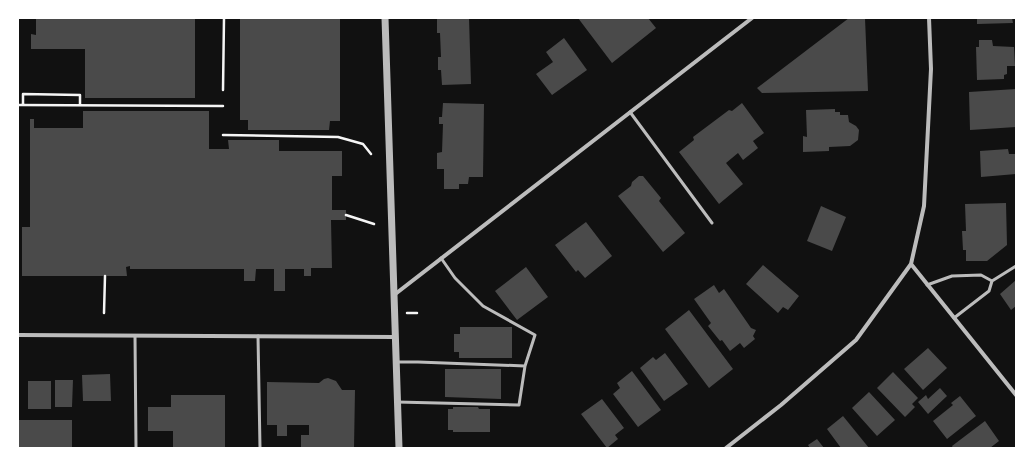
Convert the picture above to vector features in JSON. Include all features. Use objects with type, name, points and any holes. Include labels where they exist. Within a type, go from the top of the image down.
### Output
[{"type":"street","points":[[385,18],[394,337],[399,448]]},
{"type":"street","points":[[393,295],[752,18]]},
{"type":"street","points":[[726,448],[781,405],[856,340],[911,264],[924,206],[931,69],[929,18]]},
{"type":"street","points":[[911,264],[1016,395]]},
{"type":"street","points":[[18,335],[394,337]]},
{"type":"lane","points":[[630,112],[712,223]]},
{"type":"lane","points":[[397,402],[518,405],[524,366],[535,335],[483,306],[455,278],[441,258]]},
{"type":"lane","points":[[954,318],[989,291],[992,281],[1016,266]]},
{"type":"lane","points":[[928,285],[952,276],[981,274],[992,281]]},
{"type":"lane","points":[[135,336],[136,448]]},
{"type":"lane","points":[[258,336],[260,448]]},
{"type":"lane","points":[[395,362],[524,366]]},
{"type":"path","points":[[223,90],[224,18]]},
{"type":"path","points":[[23,105],[23,94],[80,95],[80,105]]},
{"type":"path","points":[[18,105],[223,106]]},
{"type":"path","points":[[223,135],[338,137],[363,144],[371,154]]},
{"type":"path","points":[[346,215],[374,224]]},
{"type":"path","points":[[104,313],[105,276]]},
{"type":"path","points":[[406,313],[417,313]]},
{"type":"building","points":[[36,18],[195,18],[195,98],[85,98],[85,49],[31,49],[31,34],[36,35]]},
{"type":"building","points":[[240,18],[340,18],[340,121],[330,121],[329,130],[248,130],[248,120],[240,120]]},
{"type":"building","points":[[437,18],[469,18],[471,84],[442,85],[441,70],[438,70],[438,57],[441,57],[440,33],[437,33]]},
{"type":"building","points":[[578,18],[648,18],[656,28],[612,63]]},
{"type":"building","points":[[849,18],[865,18],[868,91],[762,93],[757,88]]},
{"type":"building","points":[[977,18],[1012,18],[1013,23],[977,24]]},
{"type":"building","points":[[564,38],[587,70],[552,95],[536,74],[553,62],[546,52]]},
{"type":"building","points":[[979,40],[992,40],[993,46],[1014,47],[1015,66],[1007,66],[1007,74],[1004,75],[1004,79],[977,80],[976,47],[979,47]]},
{"type":"building","points":[[1016,89],[1016,127],[970,130],[969,92]]},
{"type":"building","points":[[443,103],[484,104],[483,177],[469,177],[468,184],[459,184],[459,189],[444,189],[444,169],[437,169],[437,153],[442,152],[443,124],[439,124],[439,117],[442,117]]},
{"type":"building","points":[[742,103],[764,133],[753,141],[758,148],[743,160],[738,153],[726,163],[743,184],[719,204],[679,152],[694,140],[693,137],[729,110],[732,111]]},
{"type":"building","points":[[835,109],[835,112],[840,112],[840,115],[848,115],[849,122],[856,126],[859,130],[858,140],[850,146],[829,147],[829,151],[803,152],[803,136],[807,137],[806,110]]},
{"type":"building","points":[[83,111],[209,111],[209,149],[229,149],[228,140],[279,140],[279,151],[342,151],[342,176],[332,176],[332,210],[346,210],[346,220],[331,220],[332,268],[311,268],[311,276],[304,276],[304,269],[285,269],[285,291],[274,291],[274,269],[256,269],[255,281],[244,281],[244,269],[130,269],[130,266],[126,267],[127,276],[22,276],[22,227],[30,227],[30,119],[34,119],[34,128],[83,128]]},
{"type":"building","points":[[1008,149],[1009,154],[1016,154],[1016,174],[981,177],[980,151]]},
{"type":"building","points":[[639,176],[643,176],[661,198],[659,201],[685,233],[663,252],[618,196],[631,186],[632,182]]},
{"type":"building","points":[[1006,203],[1007,245],[987,261],[966,261],[966,250],[963,250],[962,231],[966,231],[965,204]]},
{"type":"building","points":[[821,206],[846,217],[832,251],[807,241]]},
{"type":"building","points":[[586,222],[612,256],[585,278],[578,270],[576,272],[555,245]]},
{"type":"building","points":[[763,265],[799,296],[788,310],[783,307],[778,313],[746,284]]},
{"type":"building","points":[[526,267],[548,297],[517,320],[495,291]]},
{"type":"building","points":[[1016,280],[1016,306],[1011,310],[1000,294]]},
{"type":"building","points":[[714,285],[719,293],[724,289],[751,328],[756,330],[753,336],[755,339],[744,348],[740,343],[730,351],[722,340],[720,341],[708,326],[711,323],[694,299]]},
{"type":"building","points":[[689,310],[733,369],[709,388],[665,329]]},
{"type":"building","points":[[460,327],[512,327],[512,358],[459,358],[459,352],[454,352],[454,334],[460,334]]},
{"type":"building","points":[[928,348],[947,368],[923,390],[904,369]]},
{"type":"building","points":[[665,353],[688,384],[664,401],[640,368],[653,357],[656,360]]},
{"type":"building","points":[[445,369],[501,369],[501,399],[445,397]]},
{"type":"building","points":[[632,371],[661,410],[638,427],[613,394],[620,388],[617,383]]},
{"type":"building","points":[[893,372],[918,398],[912,404],[915,407],[905,417],[877,388]]},
{"type":"building","points":[[110,374],[111,401],[83,401],[82,375]]},
{"type":"building","points":[[328,378],[336,381],[342,390],[355,390],[354,448],[301,448],[301,435],[309,435],[309,425],[287,425],[287,436],[277,436],[277,425],[267,425],[267,382],[319,383]]},
{"type":"building","points":[[55,380],[73,380],[72,407],[55,407]]},
{"type":"building","points":[[28,381],[51,381],[51,409],[28,409]]},
{"type":"building","points":[[940,388],[947,396],[928,414],[918,402],[926,395],[928,399]]},
{"type":"building","points":[[869,392],[895,420],[877,436],[852,408]]},
{"type":"building","points":[[171,395],[225,395],[225,447],[173,448],[173,431],[148,431],[148,407],[171,407]]},
{"type":"building","points":[[960,396],[976,416],[947,439],[933,421],[953,405],[951,403]]},
{"type":"building","points":[[602,399],[624,428],[615,435],[618,439],[607,448],[581,414]]},
{"type":"building","points":[[453,407],[478,407],[479,409],[490,409],[490,432],[453,432],[453,430],[448,430],[448,409],[453,409]]},
{"type":"building","points":[[843,416],[869,448],[841,448],[827,429]]},
{"type":"building","points":[[18,420],[72,420],[72,448],[18,448]]},
{"type":"building","points":[[985,421],[999,441],[990,448],[953,448],[952,446]]},
{"type":"building","points":[[817,439],[824,448],[810,448],[808,445]]}]
